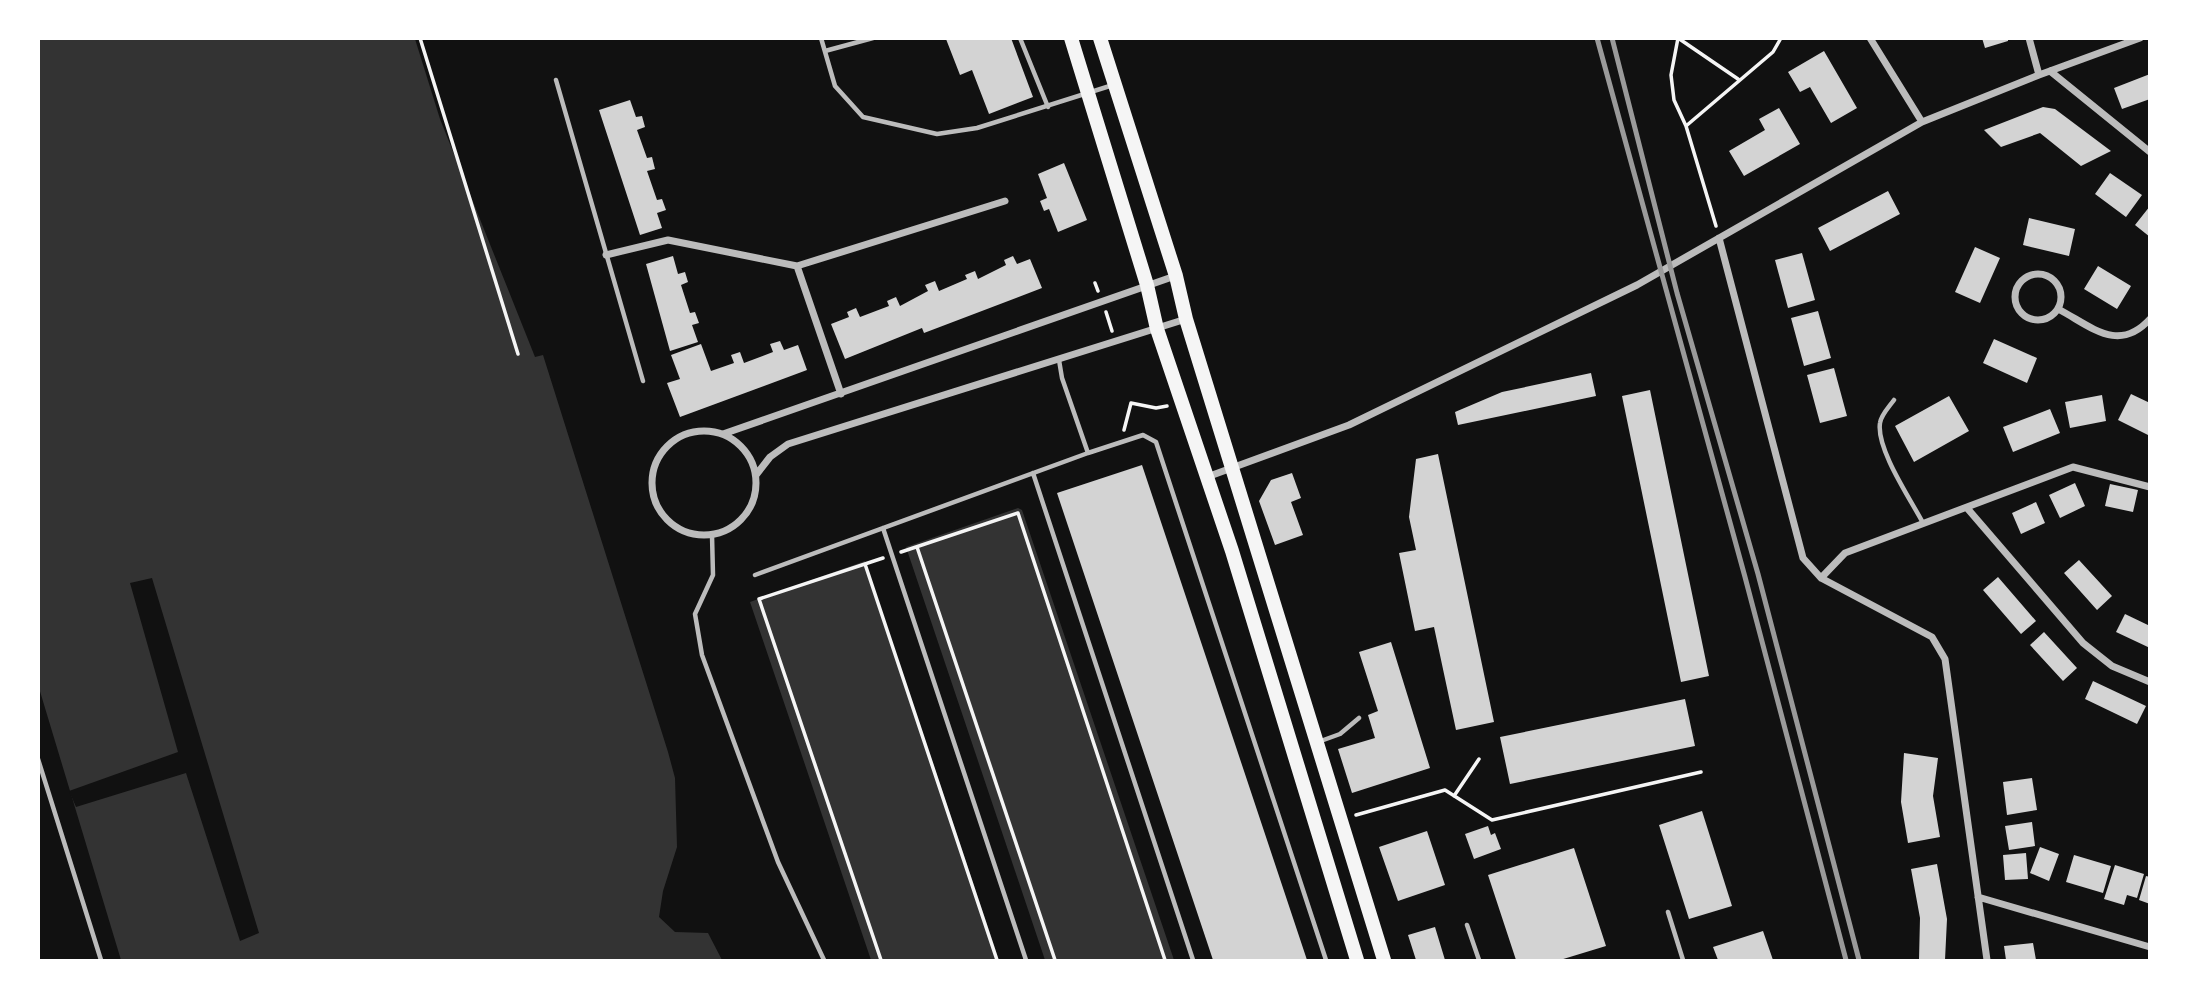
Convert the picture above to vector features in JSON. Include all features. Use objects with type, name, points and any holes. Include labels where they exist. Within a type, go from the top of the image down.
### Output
[{"type":"highway","points":[[1071,38],[1147,285],[1157,329],[1208,477],[1357,961]]},
{"type":"highway","points":[[1100,38],[1176,275],[1186,319],[1384,961]]},
{"type":"highway","points":[[1333,880],[1357,873]]},
{"type":"street","points":[[1870,38],[1922,122]]},
{"type":"street","points":[[2029,38],[2039,75]]},
{"type":"street","points":[[1208,477],[1349,425],[1637,285],[1922,122],[2140,38]]},
{"type":"street","points":[[2050,71],[2150,152]]},
{"type":"street","points":[[606,255],[668,240],[797,266],[1005,201]]},
{"type":"street","points":[[1719,238],[1800,550],[1821,578],[1932,637],[1940,648],[1948,671],[1987,961]]},
{"type":"street","points":[[797,266],[841,394]]},
{"type":"street","points":[[723,434],[745,450],[756,475],[755,495],[747,514],[731,528],[712,535],[688,533],[668,520],[655,500],[653,477],[660,454],[677,438],[700,431],[723,434],[1176,275]]},
{"type":"street","points":[[2028,275],[2049,276],[2061,294],[2058,309],[2046,319],[2038,320],[2023,315],[2015,302],[2016,286],[2028,275]]},
{"type":"street","points":[[2058,309],[2112,338],[2128,335],[2150,319]]},
{"type":"street","points":[[756,475],[770,457],[788,444],[1186,319]]},
{"type":"street","points":[[1821,578],[1845,553],[2073,467],[2149,485]]},
{"type":"street","points":[[1967,508],[2083,643],[2112,666],[2150,682]]},
{"type":"street","points":[[1978,897],[2150,947]]},
{"type":"lane","points":[[821,38],[835,86],[863,117],[937,134],[958,132],[1114,85]]},
{"type":"lane","points":[[825,51],[873,38]]},
{"type":"lane","points":[[1020,38],[1048,107]]},
{"type":"lane","points":[[556,80],[643,382]]},
{"type":"lane","points":[[1059,360],[1062,378],[1088,453]]},
{"type":"lane","points":[[1894,400],[1881,418],[1880,435],[1891,465],[1923,524]]},
{"type":"lane","points":[[755,575],[1088,453],[1143,435],[1156,442],[1326,961]]},
{"type":"lane","points":[[1033,473],[1193,961]]},
{"type":"lane","points":[[883,528],[1026,961]]},
{"type":"lane","points":[[712,535],[712,575],[695,614],[702,655],[778,862],[824,961]]},
{"type":"lane","points":[[1318,742],[1340,734],[1359,718]]},
{"type":"lane","points":[[38,759],[101,961]]},
{"type":"lane","points":[[1668,912],[1683,961]]},
{"type":"lane","points":[[1467,925],[1479,961]]},
{"type":"path","points":[[419,38],[518,354]]},
{"type":"path","points":[[1719,238],[1686,126],[1674,100],[1671,75],[1678,38],[1738,79]]},
{"type":"path","points":[[1686,126],[1738,79],[1773,52],[1781,38]]},
{"type":"path","points":[[1121,443],[1131,403],[1156,408],[1167,406]]},
{"type":"path","points":[[1055,961],[914,547],[1018,513],[1165,961]]},
{"type":"path","points":[[881,961],[759,599],[868,563],[997,961]]},
{"type":"path","points":[[1454,796],[1479,759]]},
{"type":"path","points":[[1340,820],[1445,790],[1492,820],[1701,772]]},
{"type":"shaded area","points":[[38,39],[415,39],[440,119],[535,357],[543,355],[668,752],[675,778],[677,847],[663,891],[659,917],[675,932],[708,933],[722,960],[121,960],[39,688]]},
{"type":"shaded area","points":[[1018,508],[1022,510],[1174,960],[1045,960],[906,547]]},
{"type":"shaded area","points":[[865,561],[999,960],[871,960],[750,602]]},
{"type":"pier","points":[[152,578],[259,933],[240,941],[186,773],[76,807],[69,791],[178,752],[130,583]]},
{"type":"building","points":[[1011,38],[1033,97],[989,114],[972,70],[960,75],[946,39]]},
{"type":"building","points":[[1982,38],[2008,38],[2008,41],[1985,48]]},
{"type":"building","points":[[1824,51],[1857,108],[1831,123],[1810,87],[1800,92],[1788,72]]},
{"type":"building","points":[[2150,74],[2150,99],[2122,109],[2114,88]]},
{"type":"building","points":[[630,100],[636,117],[642,116],[645,127],[637,130],[647,158],[652,157],[655,169],[647,171],[657,200],[662,199],[666,210],[657,213],[662,228],[640,235],[599,110]]},
{"type":"building","points":[[2043,107],[2055,109],[2111,151],[2081,166],[2040,133],[2001,147],[1984,130]]},
{"type":"building","points":[[1779,108],[1800,144],[1744,176],[1729,151],[1765,130],[1759,119]]},
{"type":"building","points":[[1064,163],[1087,220],[1058,232],[1049,209],[1044,211],[1040,201],[1047,198],[1038,174]]},
{"type":"building","points":[[2110,173],[2142,195],[2126,217],[2095,194]]},
{"type":"building","points":[[1888,191],[1900,214],[1830,251],[1818,228]]},
{"type":"building","points":[[2150,206],[2150,237],[2135,225]]},
{"type":"building","points":[[2029,218],[2075,229],[2069,256],[2023,245]]},
{"type":"building","points":[[1975,247],[2000,258],[1980,303],[1955,292]]},
{"type":"building","points":[[1802,253],[1815,300],[1788,308],[1775,260]]},
{"type":"building","points":[[673,256],[678,274],[685,272],[688,282],[681,285],[690,313],[695,312],[699,323],[692,325],[698,342],[670,351],[646,264]]},
{"type":"building","points":[[1013,256],[1017,264],[1030,259],[1042,288],[924,333],[922,328],[845,359],[831,324],[849,317],[847,312],[856,308],[860,317],[889,306],[887,301],[896,297],[900,306],[928,291],[925,285],[935,281],[939,291],[967,279],[965,275],[975,271],[978,279],[1006,265],[1004,260]]},
{"type":"building","points":[[2098,266],[2131,286],[2117,309],[2084,289]]},
{"type":"building","points":[[1818,311],[1831,358],[1804,366],[1791,318]]},
{"type":"building","points":[[1994,339],[2037,358],[2027,383],[1983,363]]},
{"type":"building","points":[[780,341],[784,350],[798,345],[807,370],[680,417],[667,383],[680,379],[671,355],[701,344],[711,371],[734,363],[731,355],[740,352],[744,363],[773,352],[770,344]]},
{"type":"building","points":[[1834,368],[1847,416],[1820,423],[1807,375]]},
{"type":"building","points":[[1591,373],[1596,396],[1458,425],[1455,412],[1502,392]]},
{"type":"building","points":[[1650,390],[1709,676],[1681,682],[1622,396]]},
{"type":"building","points":[[2131,394],[2150,403],[2150,436],[2118,420]]},
{"type":"building","points":[[2102,395],[2106,421],[2070,428],[2065,402]]},
{"type":"building","points":[[1949,396],[1969,431],[1914,462],[1895,426]]},
{"type":"building","points":[[2050,409],[2060,433],[2013,452],[2003,427]]},
{"type":"building","points":[[1438,454],[1494,722],[1456,730],[1434,627],[1415,631],[1399,553],[1416,550],[1409,517],[1416,459]]},
{"type":"building","points":[[1142,465],[1307,960],[1213,960],[1057,493]]},
{"type":"building","points":[[1292,473],[1301,498],[1291,502],[1303,535],[1275,545],[1259,501],[1271,480]]},
{"type":"building","points":[[2075,483],[2085,506],[2060,518],[2049,495]]},
{"type":"building","points":[[2110,484],[2138,490],[2133,512],[2105,506]]},
{"type":"building","points":[[2036,502],[2045,523],[2021,534],[2012,513]]},
{"type":"building","points":[[2079,560],[2112,596],[2097,610],[2064,573]]},
{"type":"building","points":[[1998,577],[2036,621],[2021,634],[1983,590]]},
{"type":"building","points":[[2125,614],[2150,626],[2150,648],[2116,632]]},
{"type":"building","points":[[2044,632],[2077,668],[2063,681],[2030,645]]},
{"type":"building","points":[[1391,642],[1430,768],[1352,793],[1338,749],[1375,738],[1368,715],[1378,711],[1359,652]]},
{"type":"building","points":[[2093,681],[2146,706],[2137,724],[2085,699]]},
{"type":"building","points":[[1685,699],[1695,746],[1510,784],[1500,737]]},
{"type":"building","points":[[1904,753],[1938,758],[1933,796],[1940,837],[1908,843],[1901,802]]},
{"type":"building","points":[[2032,778],[2037,810],[2007,815],[2003,782]]},
{"type":"building","points":[[1702,811],[1732,906],[1689,919],[1659,825]]},
{"type":"building","points":[[2032,822],[2035,846],[2009,850],[2005,826]]},
{"type":"building","points":[[1488,826],[1491,835],[1495,833],[1501,849],[1474,859],[1465,834]]},
{"type":"building","points":[[1427,831],[1445,885],[1398,901],[1379,847]]},
{"type":"building","points":[[2040,847],[2059,854],[2049,881],[2030,873]]},
{"type":"building","points":[[1574,848],[1606,946],[1560,960],[1516,960],[1488,875]]},
{"type":"building","points":[[2026,853],[2028,879],[2005,880],[2003,855]]},
{"type":"building","points":[[2074,855],[2111,866],[2103,893],[2066,882]]},
{"type":"building","points":[[1937,864],[1947,919],[1945,960],[1919,960],[1920,918],[1911,869]]},
{"type":"building","points":[[2115,865],[2144,874],[2137,898],[2127,895],[2124,905],[2104,899]]},
{"type":"building","points":[[2146,876],[2150,877],[2150,904],[2139,900]]},
{"type":"building","points":[[1435,927],[1445,960],[1416,960],[1408,935]]},
{"type":"building","points":[[1763,931],[1773,960],[1718,960],[1713,947]]},
{"type":"building","points":[[2033,943],[2036,960],[2006,960],[2004,946]]},
{"type":"railway","points":[[1597,38],[1745,577],[1846,960]]},
{"type":"railway","points":[[1612,38],[1677,293],[1758,574],[1859,960]]}]
